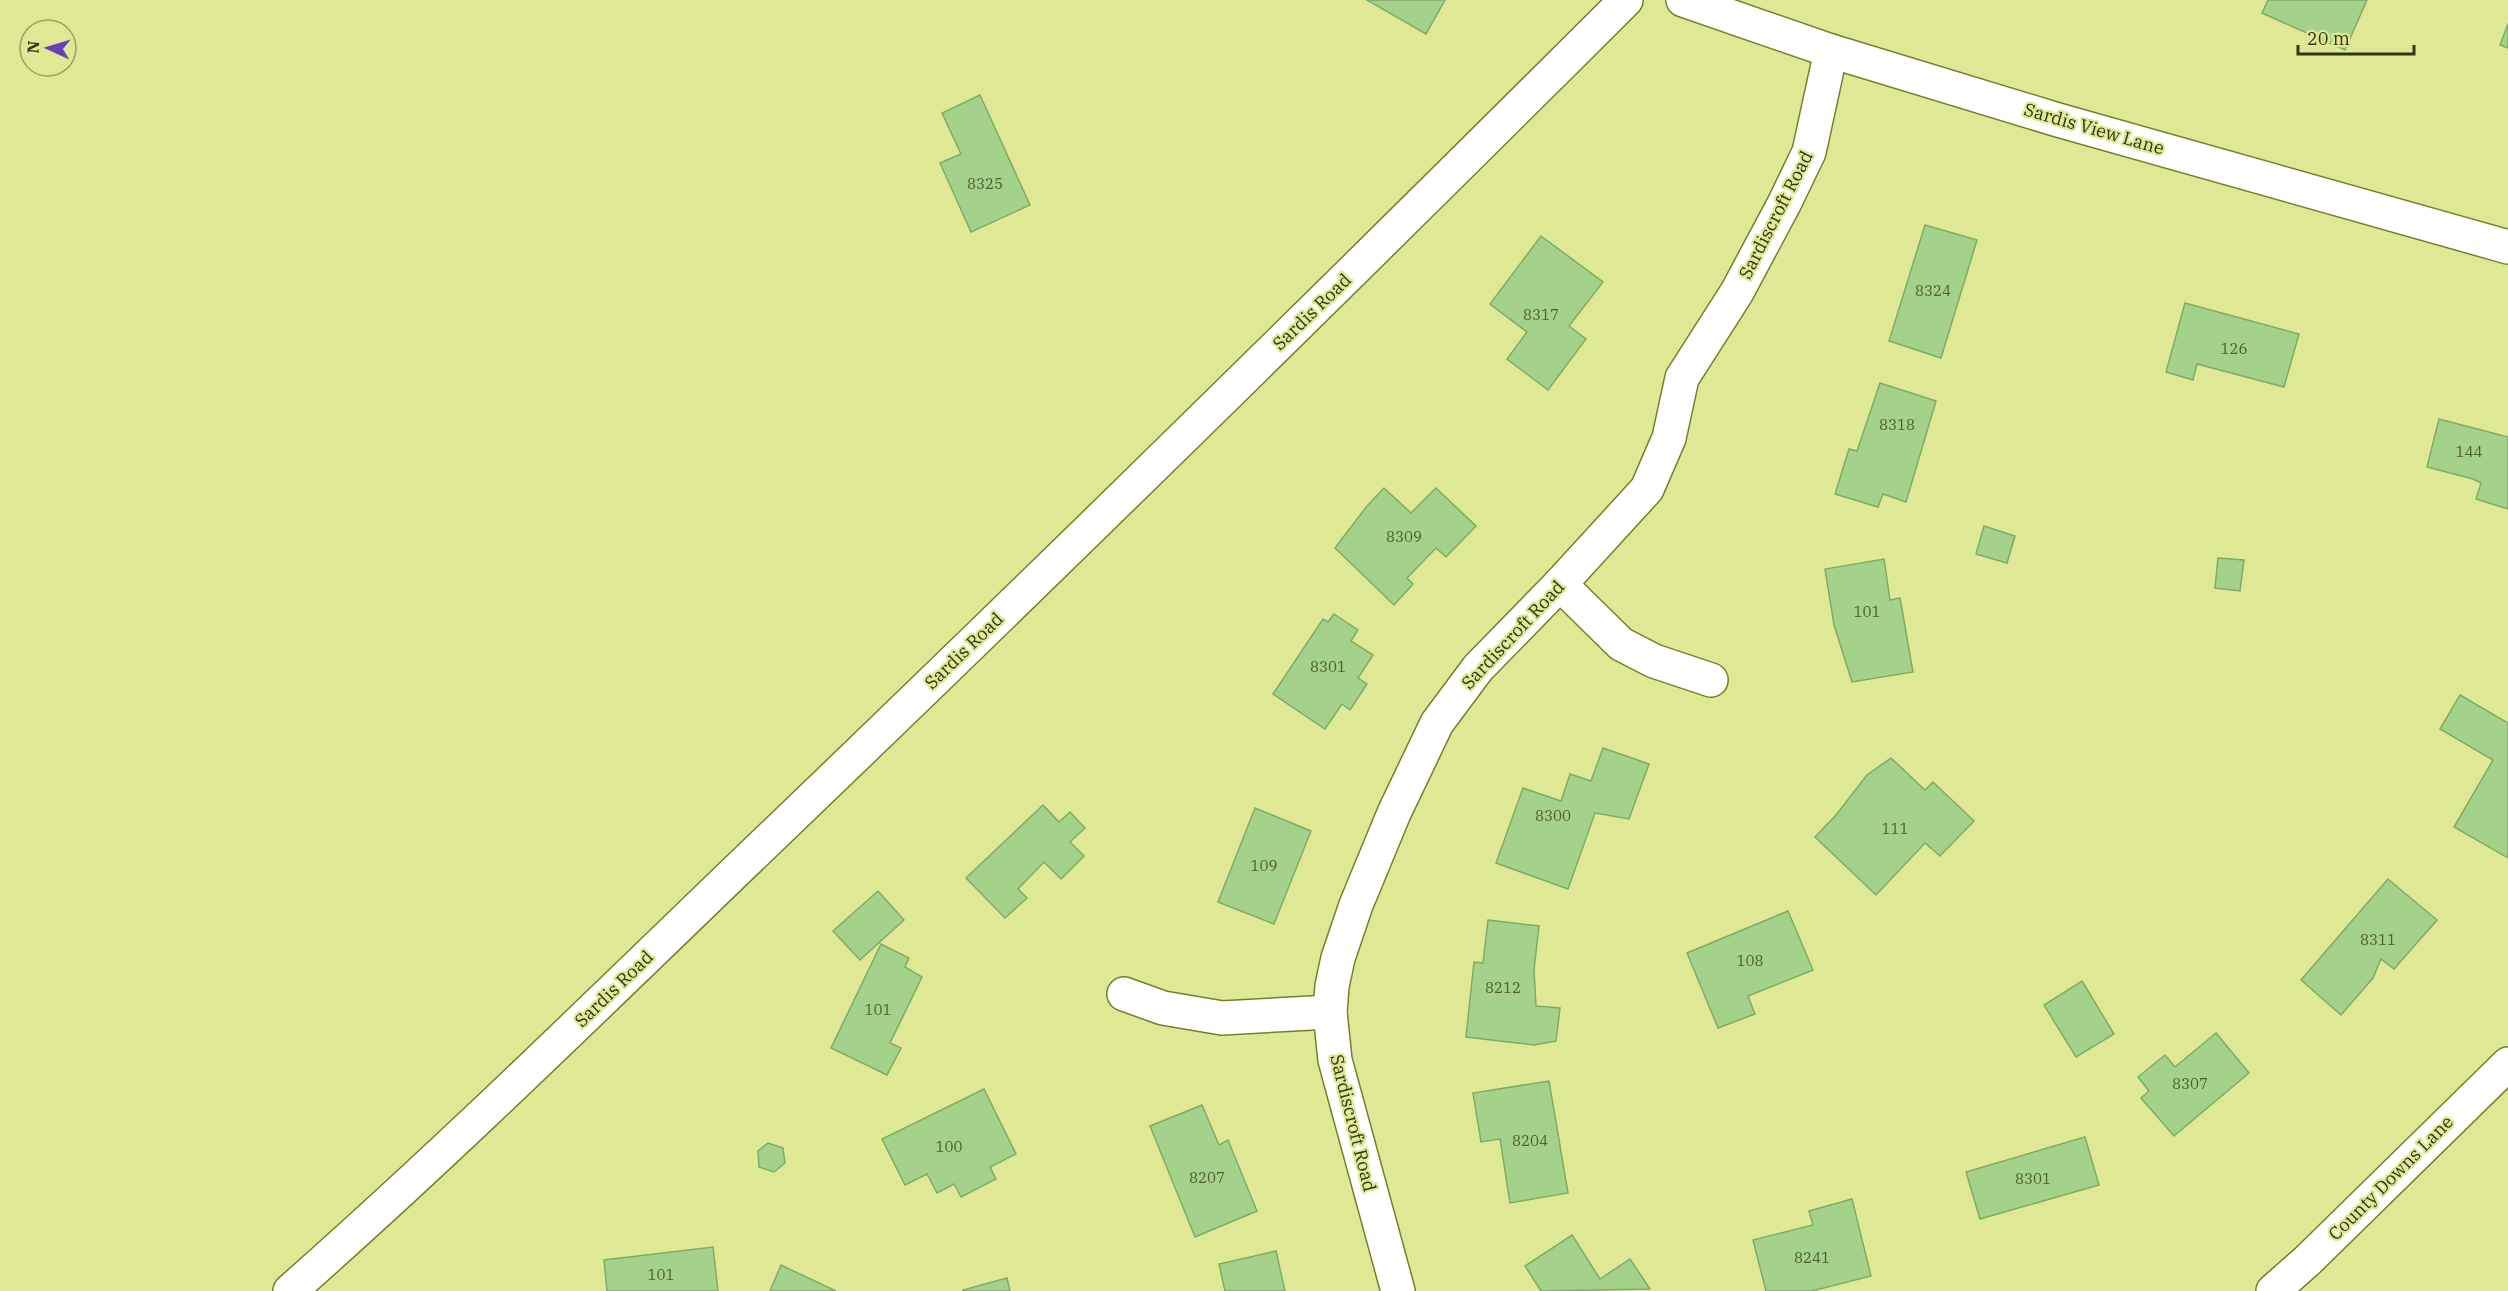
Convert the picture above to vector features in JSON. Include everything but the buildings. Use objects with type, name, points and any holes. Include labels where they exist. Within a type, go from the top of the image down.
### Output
[{"type":"street","name":"Sardis Road","points":[[290,1291],[393,1200],[856,756],[1325,300],[1626,0]]},
{"type":"street","name":"Sardis View Lane","points":[[1683,0],[1831,51],[2058,120],[2508,247]]},
{"type":"street","name":"Sardiscroft Road","points":[[1398,1291],[1335,1060],[1330,1012],[1332,986],[1338,958],[1356,905],[1394,813],[1437,723],[1478,668],[1560,584],[1647,489],[1670,438],[1682,378],[1737,292],[1809,152],[1831,51]]},
{"type":"street","points":[[1560,584],[1621,644],[1654,661],[1711,680]]},
{"type":"street","points":[[1124,994],[1163,1008],[1222,1018],[1330,1012]]},
{"type":"street","name":"County Downs Lane","points":[[2273,1291],[2307,1261],[2508,1064]]}]
